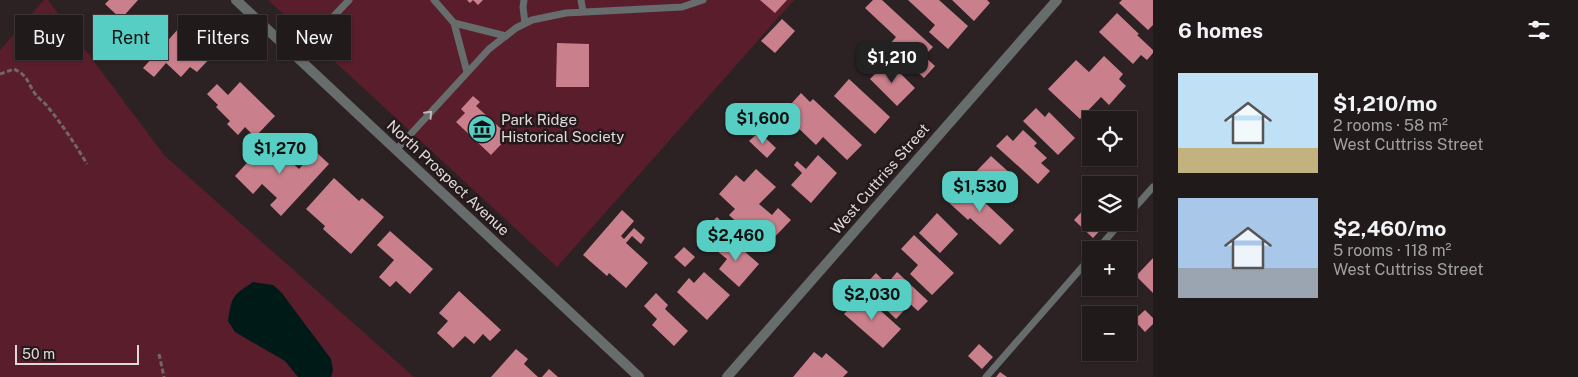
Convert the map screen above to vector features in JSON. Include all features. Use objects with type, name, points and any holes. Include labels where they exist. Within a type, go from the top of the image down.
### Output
[{"type":"street","name":"North Prospect Avenue","points":[[236,0],[277,38]]},
{"type":"street","name":"West Cuttriss Street","points":[[727,377],[1057,0]]},
{"type":"street","name":"North Prospect Avenue","points":[[300,60],[639,377]]},
{"type":"lane","points":[[335,15],[349,0]]},
{"type":"lane","points":[[434,0],[454,23],[467,72]]},
{"type":"lane","points":[[524,0],[525,24]]},
{"type":"lane","points":[[580,0],[583,12]]},
{"type":"lane","points":[[396,150],[489,49],[516,28],[532,20],[566,12],[682,7],[703,0]]},
{"type":"lane","points":[[454,23],[506,36]]},
{"type":"lane","points":[[1137,205],[1153,187]]},
{"type":"lane","points":[[1105,241],[1113,231]]},
{"type":"lane","points":[[986,377],[1082,267]]},
{"type":"path","points":[[0,74],[14,69],[21,72],[27,78],[36,94],[65,130],[87,164]]},
{"type":"path","points":[[159,354],[164,377]]},
{"type":"shaded area","points":[[44,0],[48,0],[59,15],[31,15]]},
{"type":"shaded area","points":[[268,0],[794,0],[557,267],[333,60],[351,60],[351,15],[284,15]]},
{"type":"shaded area","points":[[15,33],[15,60],[83,60],[83,47],[164,155],[414,377],[0,377],[0,50]]},
{"type":"water","points":[[253,282],[273,285],[281,292],[331,359],[333,371],[331,377],[298,377],[285,361],[235,332],[228,321],[232,301],[241,290]]},
{"type":"building","points":[[109,0],[138,0],[125,15],[117,15],[105,4]]},
{"type":"building","points":[[473,0],[483,0],[478,5]]},
{"type":"building","points":[[760,0],[787,0],[775,13]]},
{"type":"building","points":[[873,0],[882,0],[933,47],[924,56],[935,66],[924,78],[889,45],[896,37],[865,8]]},
{"type":"building","points":[[908,0],[939,0],[968,26],[948,49],[929,32],[935,25]]},
{"type":"building","points":[[952,0],[987,0],[990,3],[974,21]]},
{"type":"building","points":[[1122,0],[1153,0],[1153,25],[1148,30],[1119,3]]},
{"type":"building","points":[[1117,13],[1153,50],[1153,53],[1147,60],[1141,55],[1133,64],[1099,32]]},
{"type":"building","points":[[782,19],[795,31],[775,53],[761,41]]},
{"type":"building","points":[[178,29],[178,60],[208,60],[197,72],[190,67],[181,77],[166,63],[154,77],[143,68],[150,60],[168,60],[168,40]]},
{"type":"building","points":[[557,43],[589,44],[589,87],[556,87]]},
{"type":"building","points":[[1104,56],[1123,74],[1119,79],[1126,86],[1109,105],[1101,97],[1088,111],[1082,111],[1080,119],[1048,89],[1076,60],[1089,72]]},
{"type":"building","points":[[888,61],[915,88],[897,106],[870,79]]},
{"type":"building","points":[[849,79],[890,117],[875,134],[834,96]]},
{"type":"building","points":[[240,82],[275,116],[255,137],[245,127],[238,135],[227,124],[230,121],[216,107],[218,105],[207,94],[217,84],[228,95]]},
{"type":"building","points":[[801,93],[810,102],[813,99],[862,145],[847,160],[823,137],[816,145],[791,121],[799,112],[791,104]]},
{"type":"building","name":"Park Ridge Historical Society","points":[[473,96],[480,102],[476,106],[509,136],[491,155],[456,122],[465,113],[461,109]]},
{"type":"building","points":[[1036,108],[1045,117],[1049,112],[1075,138],[1058,155],[1023,121]]},
{"type":"building","points":[[1023,130],[1037,143],[1034,146],[1047,158],[1041,163],[1050,171],[1038,184],[996,146],[1007,135],[1013,141]]},
{"type":"building","points":[[759,132],[776,148],[767,158],[749,141]]},
{"type":"building","points":[[268,140],[299,169],[315,151],[329,164],[281,216],[270,205],[277,198],[262,184],[253,194],[235,176]]},
{"type":"building","points":[[818,155],[837,173],[811,203],[791,185],[802,173],[794,165],[797,161],[806,169]]},
{"type":"building","points":[[991,156],[1012,175],[991,199],[969,179]]},
{"type":"building","points":[[756,169],[776,187],[759,204],[772,215],[778,208],[791,220],[764,248],[729,215],[735,209],[719,194],[736,175],[744,182]]},
{"type":"building","points":[[334,178],[359,201],[362,198],[384,217],[351,254],[323,229],[325,226],[306,209]]},
{"type":"building","points":[[963,182],[1014,230],[1000,245],[970,218],[968,220],[946,200]]},
{"type":"building","points":[[622,210],[634,221],[621,236],[624,239],[634,228],[645,238],[641,244],[632,236],[626,243],[648,263],[626,288],[609,273],[607,276],[583,255]]},
{"type":"building","points":[[1082,211],[1082,228],[1074,220]]},
{"type":"building","points":[[937,213],[958,234],[940,253],[919,233]]},
{"type":"building","points":[[717,217],[726,226],[719,234],[709,225]]},
{"type":"building","points":[[390,231],[433,269],[410,294],[396,281],[390,287],[379,277],[394,260],[377,245]]},
{"type":"building","points":[[1086,231],[1100,231],[1093,238]]},
{"type":"building","points":[[914,235],[954,273],[932,295],[910,274],[918,265],[901,249]]},
{"type":"building","points":[[728,237],[759,264],[739,287],[719,269],[727,259],[717,251]]},
{"type":"building","points":[[684,247],[695,257],[685,267],[674,257]]},
{"type":"building","points":[[1153,258],[1153,293],[1137,277]]},
{"type":"building","points":[[704,272],[730,295],[707,320],[677,292],[689,278],[694,283]]},
{"type":"building","points":[[897,272],[928,301],[918,311],[910,304],[896,319],[863,287],[876,273],[887,284]]},
{"type":"building","points":[[459,291],[501,330],[490,341],[483,334],[474,344],[465,336],[453,348],[437,333],[448,321],[439,313]]},
{"type":"building","points":[[656,293],[668,305],[665,309],[688,331],[674,346],[652,325],[657,319],[644,306]]},
{"type":"building","points":[[862,294],[901,329],[883,348],[844,314]]},
{"type":"building","points":[[1145,310],[1153,318],[1153,324],[1145,332],[1137,323],[1137,317]]},
{"type":"building","points":[[979,344],[993,357],[982,369],[968,356]]},
{"type":"building","points":[[516,349],[528,359],[524,364],[538,377],[491,377]]},
{"type":"building","points":[[814,352],[822,358],[826,353],[848,372],[843,377],[793,377]]},
{"type":"building","points":[[549,369],[558,377],[542,377]]},
{"type":"building","points":[[1000,372],[1007,377],[996,377]]},
{"type":"place","name":"Park Ridge Historical Society","points":[[482,129]]}]
